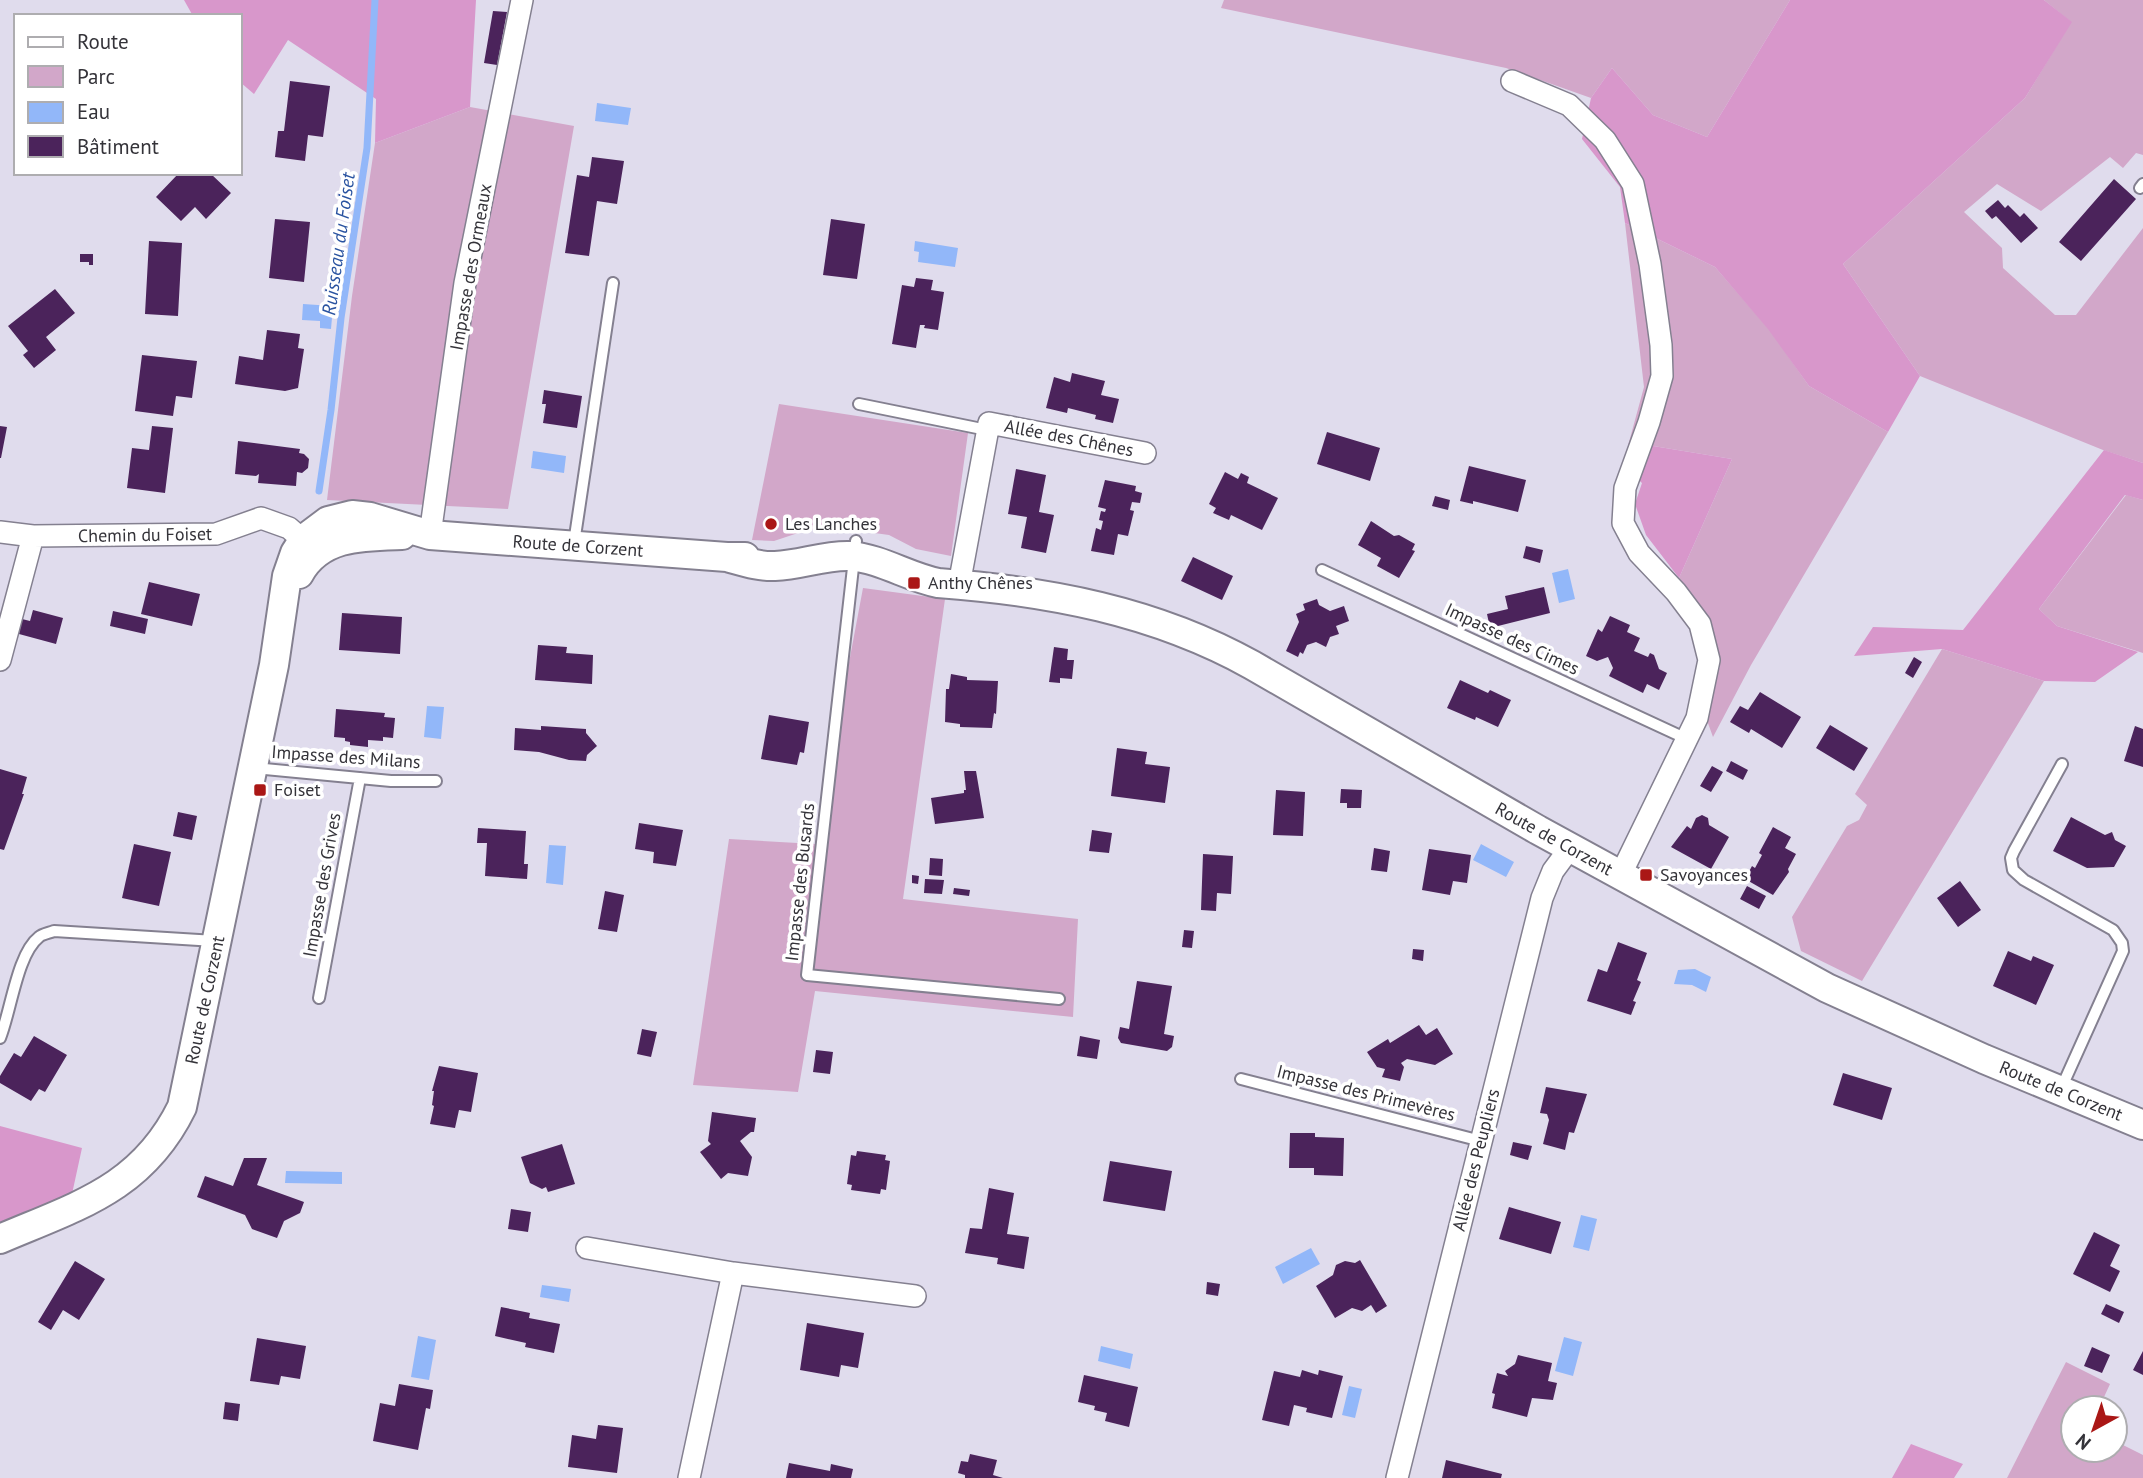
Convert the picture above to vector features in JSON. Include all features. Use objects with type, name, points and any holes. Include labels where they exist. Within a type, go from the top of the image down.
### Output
[{"type":"street","name":"Impasse des Ormeaux","points":[[430,535],[465,282],[522,0]]},
{"type":"street","points":[[1512,81],[1569,105],[1605,140],[1633,184],[1650,264],[1661,345],[1662,376],[1625,488],[1623,523],[1639,553],[1676,592],[1700,624],[1709,660],[1697,718],[1620,876]]},
{"type":"street","name":"Allée des Chênes","points":[[959,585],[989,423],[1145,453]]},
{"type":"street","name":"Route de Corzent","points":[[0,1239],[105,1192],[136,1170],[158,1147],[177,1117],[185,1097],[218,942],[274,664],[287,576],[295,554],[310,546],[328,521],[352,515],[370,517],[430,535],[727,557],[770,566],[786,565],[855,549],[930,582],[1095,604],[1147,619],[1200,638],[1235,656],[1620,876],[1852,1001],[2060,1092],[2143,1125]]},
{"type":"street","name":"Chemin du Foiset","points":[[0,532],[33,536],[216,534],[261,518],[283,525],[310,546]]},
{"type":"street","points":[[0,660],[33,536]]},
{"type":"street","name":"Allée des Peupliers","points":[[1397,1478],[1542,898],[1553,871],[1570,848]]},
{"type":"street","points":[[587,1248],[733,1273],[915,1296]]},
{"type":"street","points":[[689,1478],[733,1273]]},
{"type":"lane","points":[[574,546],[613,283]]},
{"type":"lane","points":[[859,404],[987,430]]},
{"type":"lane","name":"Impasse des Busards","points":[[855,549],[807,975],[1059,999]]},
{"type":"lane","name":"Impasse des Cimes","points":[[1322,570],[1687,739]]},
{"type":"lane","points":[[2060,1092],[2123,951],[2119,937],[2113,930],[2024,880],[2013,870],[2011,858],[2014,851],[2062,764]]},
{"type":"lane","name":"Impasse des Milans","points":[[253,768],[391,781],[436,781]]},
{"type":"lane","name":"Impasse des Grives","points":[[319,998],[360,778]]},
{"type":"lane","points":[[0,1038],[8,1019],[23,955],[39,937],[54,931],[218,942]]},
{"type":"lane","name":"Impasse des Primevères","points":[[1241,1079],[1481,1141]]},
{"type":"green space","points":[[1224,0],[1790,0],[1707,137],[1653,115],[1612,68],[1591,98],[1506,68],[1221,8]]},
{"type":"green space","points":[[2044,0],[2143,0],[2143,155],[2136,153],[2123,168],[2110,157],[2041,211],[1997,184],[1964,212],[2002,248],[2003,268],[2055,315],[2076,315],[2143,228],[2143,463],[2103,450],[1920,376],[1843,264],[2025,98],[2071,22]]},
{"type":"green space","points":[[470,107],[574,126],[508,509],[327,500],[352,296],[375,143]]},
{"type":"green space","points":[[1625,223],[1715,267],[1769,329],[1809,386],[1888,432],[1751,665],[1713,737],[1705,715],[1720,666],[1712,630],[1701,607],[1679,578],[1732,459],[1629,442],[1644,387]]},
{"type":"green space","points":[[779,404],[968,433],[951,556],[916,549],[889,535],[831,527],[804,531],[774,541],[752,540]]},
{"type":"green space","points":[[2126,495],[2143,500],[2143,653],[2057,626],[2039,609]]},
{"type":"green space","points":[[863,588],[945,599],[903,899],[1078,919],[1073,1017],[815,991],[798,1092],[693,1085],[729,839],[815,844]]},
{"type":"green space","points":[[1942,649],[2044,681],[1862,981],[1801,951],[1792,917],[1847,826],[1859,820],[1867,805],[1855,794]]},
{"type":"green space","points":[[2066,1362],[2110,1384],[2105,1394],[2059,1394],[2059,1464],[2129,1464],[2129,1448],[2143,1455],[2143,1478],[2007,1478]]},
{"type":"shaded area","points":[[184,0],[476,0],[470,107],[375,143],[376,99],[288,40],[254,94],[242,84],[242,14],[192,14]]},
{"type":"shaded area","points":[[1790,0],[2044,0],[2072,22],[2025,98],[1843,264],[1920,376],[1888,432],[1809,386],[1768,329],[1715,267],[1625,223],[1620,187],[1582,139],[1591,98],[1612,68],[1653,115],[1707,137]]},
{"type":"shaded area","points":[[1629,442],[1732,459],[1679,578],[1646,535],[1635,504],[1642,483],[1623,466]]},
{"type":"shaded area","points":[[2104,450],[2143,463],[2143,500],[2125,495],[2039,609],[2057,626],[2138,652],[2095,682],[2044,681],[1942,649],[1854,656],[1873,627],[1963,630]]},
{"type":"shaded area","points":[[0,1126],[82,1148],[72,1194],[0,1224]]},
{"type":"shaded area","points":[[1911,1444],[1963,1464],[1954,1478],[1892,1478]]},
{"type":"water","points":[[597,103],[631,108],[628,125],[595,121]]},
{"type":"water","points":[[915,241],[958,248],[955,267],[918,262],[919,252],[914,251]]},
{"type":"water","points":[[303,304],[333,306],[331,329],[320,328],[320,321],[302,320]]},
{"type":"water","points":[[533,451],[566,456],[564,473],[531,468]]},
{"type":"water","points":[[1568,569],[1575,599],[1559,603],[1552,573]]},
{"type":"water","points":[[427,706],[444,707],[441,739],[424,737]]},
{"type":"water","points":[[1481,844],[1514,862],[1506,877],[1473,860]]},
{"type":"water","points":[[549,845],[566,846],[563,885],[546,883]]},
{"type":"water","points":[[1695,969],[1711,977],[1706,992],[1692,985],[1674,984],[1678,970]]},
{"type":"water","points":[[286,1171],[342,1172],[342,1184],[285,1183]]},
{"type":"water","points":[[1581,1215],[1597,1219],[1589,1251],[1573,1247]]},
{"type":"water","points":[[1311,1248],[1320,1264],[1283,1284],[1275,1267]]},
{"type":"water","points":[[542,1285],[571,1289],[569,1302],[540,1297]]},
{"type":"water","points":[[418,1336],[436,1340],[429,1380],[411,1377]]},
{"type":"water","points":[[1564,1337],[1582,1342],[1573,1376],[1555,1371]]},
{"type":"water","points":[[1101,1346],[1133,1354],[1130,1369],[1098,1361]]},
{"type":"water","points":[[1349,1386],[1362,1389],[1355,1418],[1342,1415]]},
{"type":"building","points":[[493,11],[507,12],[497,65],[484,63]]},
{"type":"building","points":[[290,81],[330,86],[323,137],[308,135],[305,161],[275,157],[278,131],[284,131]]},
{"type":"building","points":[[592,157],[624,161],[617,204],[597,201],[589,256],[565,253],[577,175],[589,177]]},
{"type":"building","points":[[177,175],[212,175],[231,193],[206,219],[195,207],[181,221],[156,197]]},
{"type":"building","points":[[2114,179],[2136,199],[2081,261],[2059,242]]},
{"type":"building","points":[[1998,200],[2005,208],[2008,205],[2020,217],[2024,213],[2038,228],[2021,243],[1996,216],[1992,219],[1985,211]]},
{"type":"building","points":[[275,219],[310,222],[304,282],[269,278]]},
{"type":"building","points":[[831,219],[865,224],[857,279],[823,275]]},
{"type":"building","points":[[149,241],[182,243],[178,316],[145,314]]},
{"type":"building","points":[[80,254],[93,254],[93,265],[80,262]]},
{"type":"building","points":[[916,278],[933,280],[931,290],[944,292],[938,330],[920,325],[916,348],[892,344],[902,285],[914,287]]},
{"type":"building","points":[[55,289],[75,313],[46,337],[56,350],[34,368],[23,355],[28,351],[8,326]]},
{"type":"building","points":[[267,330],[300,334],[298,348],[304,349],[298,388],[285,391],[235,384],[239,356],[263,360]]},
{"type":"building","points":[[142,355],[197,361],[192,398],[176,396],[173,416],[135,411]]},
{"type":"building","points":[[1072,373],[1105,381],[1101,395],[1119,399],[1113,423],[1095,419],[1096,415],[1068,408],[1067,413],[1046,408],[1054,377],[1070,382]]},
{"type":"building","points":[[544,390],[582,396],[577,428],[543,423],[546,404],[542,404]]},
{"type":"building","points":[[0,426],[7,427],[1,458],[0,458]]},
{"type":"building","points":[[152,426],[173,428],[165,493],[127,488],[132,448],[149,450]]},
{"type":"building","points":[[1327,432],[1380,448],[1370,481],[1317,464]]},
{"type":"building","points":[[238,441],[300,449],[299,453],[309,459],[308,468],[302,473],[297,472],[296,486],[258,483],[259,474],[235,474]]},
{"type":"building","points":[[1469,466],[1526,480],[1518,512],[1473,501],[1473,504],[1460,501]]},
{"type":"building","points":[[1016,469],[1046,475],[1039,512],[1054,515],[1046,553],[1021,548],[1027,517],[1008,514]]},
{"type":"building","points":[[1225,472],[1238,479],[1241,473],[1249,477],[1247,483],[1278,498],[1262,530],[1231,515],[1229,520],[1213,513],[1216,508],[1209,504]]},
{"type":"building","points":[[1105,480],[1136,486],[1135,491],[1142,493],[1140,503],[1132,502],[1130,510],[1134,511],[1128,536],[1118,534],[1114,555],[1091,551],[1096,528],[1101,530],[1101,511],[1105,512],[1106,509],[1098,507]]},
{"type":"building","points":[[1435,496],[1450,500],[1448,510],[1432,506]]},
{"type":"building","name":"Les Lanches","points":[[765,520],[778,522],[777,529],[764,526]]},
{"type":"building","points":[[1371,521],[1394,536],[1399,535],[1415,544],[1412,550],[1415,551],[1399,578],[1377,566],[1381,558],[1358,545]]},
{"type":"building","points":[[1526,546],[1543,550],[1540,563],[1523,558]]},
{"type":"building","points":[[1193,557],[1233,576],[1222,600],[1181,581]]},
{"type":"building","points":[[149,582],[200,594],[192,626],[141,614]]},
{"type":"building","points":[[1544,587],[1550,613],[1490,628],[1487,614],[1508,609],[1505,596]]},
{"type":"building","points":[[1317,599],[1319,605],[1330,611],[1344,606],[1349,621],[1336,626],[1339,634],[1330,637],[1326,647],[1316,642],[1307,645],[1303,654],[1300,652],[1298,657],[1286,651],[1299,622],[1296,614],[1305,610],[1303,604]]},
{"type":"building","points":[[33,610],[63,618],[56,644],[19,634],[22,619],[30,621]]},
{"type":"building","points":[[113,611],[148,619],[145,634],[110,626]]},
{"type":"building","points":[[342,613],[402,617],[400,654],[339,650]]},
{"type":"building","points":[[1610,616],[1630,625],[1627,632],[1640,638],[1634,651],[1648,657],[1650,653],[1654,655],[1659,669],[1667,673],[1659,690],[1647,684],[1643,693],[1609,676],[1613,668],[1608,657],[1597,661],[1586,656],[1598,629],[1602,632]]},
{"type":"building","points":[[538,645],[567,647],[566,653],[593,655],[592,684],[535,680]]},
{"type":"building","points":[[1054,647],[1068,649],[1067,660],[1074,660],[1072,679],[1060,678],[1060,683],[1049,682]]},
{"type":"building","points":[[1914,657],[1922,662],[1913,678],[1905,673]]},
{"type":"building","points":[[951,674],[967,677],[967,680],[998,681],[996,714],[994,713],[992,728],[960,727],[960,724],[945,722],[946,689],[949,689]]},
{"type":"building","points":[[1460,680],[1511,700],[1498,727],[1447,708]]},
{"type":"building","points":[[1760,692],[1801,717],[1782,748],[1751,729],[1749,733],[1730,722],[1740,706],[1748,710]]},
{"type":"building","points":[[336,709],[385,713],[384,717],[395,718],[393,738],[383,737],[383,741],[368,740],[368,747],[350,745],[345,738],[334,737]]},
{"type":"building","points":[[769,715],[809,722],[804,753],[800,752],[797,765],[761,759]]},
{"type":"building","points":[[1830,725],[1868,748],[1854,771],[1816,748]]},
{"type":"building","points":[[541,726],[586,729],[586,733],[597,746],[587,755],[586,761],[514,750],[515,728],[541,730]]},
{"type":"building","points":[[2135,726],[2143,729],[2143,767],[2124,761]]},
{"type":"building","points":[[1117,748],[1147,752],[1145,764],[1170,767],[1165,803],[1111,796]]},
{"type":"building","points":[[1731,761],[1748,770],[1743,780],[1726,771]]},
{"type":"building","points":[[1712,766],[1723,772],[1711,792],[1700,786]]},
{"type":"building","points":[[0,769],[27,777],[24,794],[4,850],[0,849]]},
{"type":"building","points":[[964,771],[976,771],[984,818],[935,824],[931,798],[964,793]]},
{"type":"building","points":[[1341,789],[1362,790],[1361,808],[1347,808],[1347,803],[1340,803]]},
{"type":"building","points":[[1276,790],[1305,792],[1303,836],[1273,835]]},
{"type":"building","points":[[178,812],[197,816],[192,840],[173,836]]},
{"type":"building","points":[[1702,815],[1708,818],[1709,825],[1729,837],[1711,869],[1671,847],[1687,826],[1691,829],[1696,818]]},
{"type":"building","points":[[2071,817],[2105,835],[2112,832],[2115,840],[2126,846],[2114,867],[2087,868],[2053,851]]},
{"type":"building","points":[[639,823],[683,830],[676,866],[653,863],[654,852],[635,849]]},
{"type":"building","points":[[1773,827],[1791,837],[1785,848],[1796,854],[1789,872],[1773,895],[1745,879],[1762,855],[1759,853]]},
{"type":"building","points":[[478,828],[526,831],[524,864],[528,864],[527,879],[485,876],[487,843],[477,843]]},
{"type":"building","points":[[1092,830],[1112,833],[1109,853],[1089,851]]},
{"type":"building","points":[[134,844],[171,852],[159,906],[122,898]]},
{"type":"building","points":[[1374,848],[1390,851],[1387,872],[1371,870]]},
{"type":"building","points":[[1429,849],[1471,855],[1467,883],[1453,881],[1450,895],[1422,890]]},
{"type":"building","points":[[1203,854],[1233,856],[1231,894],[1217,893],[1216,911],[1201,910]]},
{"type":"building","points":[[930,858],[943,859],[942,876],[929,875]]},
{"type":"building","points":[[912,875],[919,876],[918,884],[912,883]]},
{"type":"building","points":[[925,879],[944,880],[942,894],[924,893]]},
{"type":"building","points":[[1960,881],[1981,910],[1958,927],[1937,898]]},
{"type":"building","points":[[1747,886],[1766,896],[1759,909],[1740,899]]},
{"type":"building","points":[[954,888],[970,890],[969,896],[953,894]]},
{"type":"building","points":[[605,891],[624,895],[617,932],[598,929]]},
{"type":"building","points":[[1184,930],[1194,931],[1192,948],[1182,947]]},
{"type":"building","points":[[1618,942],[1647,953],[1637,980],[1641,982],[1633,1001],[1636,1002],[1631,1015],[1587,1001],[1598,969],[1607,972]]},
{"type":"building","points":[[1413,949],[1424,950],[1423,961],[1412,959]]},
{"type":"building","points":[[2008,951],[2031,961],[2033,956],[2054,965],[2036,1005],[1993,986]]},
{"type":"building","points":[[1137,981],[1172,986],[1164,1034],[1174,1036],[1172,1047],[1167,1051],[1121,1043],[1118,1038],[1120,1027],[1129,1029]]},
{"type":"building","points":[[1419,1025],[1426,1035],[1437,1028],[1453,1054],[1435,1065],[1407,1059],[1401,1063],[1404,1067],[1400,1081],[1382,1077],[1385,1069],[1377,1067],[1367,1052],[1388,1039],[1390,1043]]},
{"type":"building","points":[[642,1029],[657,1032],[651,1057],[637,1054]]},
{"type":"building","points":[[34,1036],[67,1055],[45,1092],[39,1089],[31,1101],[0,1083],[0,1076],[14,1053],[21,1057]]},
{"type":"building","points":[[1080,1036],[1100,1040],[1097,1059],[1077,1056]]},
{"type":"building","points":[[816,1050],[833,1052],[830,1074],[813,1072]]},
{"type":"building","points":[[439,1066],[478,1073],[471,1112],[459,1110],[455,1128],[430,1124],[434,1106],[432,1091]]},
{"type":"building","points":[[1843,1073],[1892,1088],[1882,1120],[1833,1105]]},
{"type":"building","points":[[1546,1087],[1587,1094],[1574,1133],[1569,1132],[1565,1150],[1543,1144],[1549,1120],[1547,1114],[1540,1113]]},
{"type":"building","points":[[712,1112],[756,1118],[754,1132],[740,1141],[752,1157],[748,1176],[728,1173],[721,1179],[700,1152],[711,1144],[708,1141]]},
{"type":"building","points":[[1290,1133],[1315,1133],[1315,1137],[1344,1138],[1343,1176],[1314,1175],[1314,1168],[1289,1168]]},
{"type":"building","points":[[1513,1142],[1532,1146],[1528,1160],[1510,1155]]},
{"type":"building","points":[[562,1144],[575,1184],[548,1192],[546,1187],[542,1189],[530,1183],[521,1157]]},
{"type":"building","points":[[857,1151],[886,1155],[885,1160],[890,1161],[886,1190],[881,1189],[880,1194],[851,1190],[852,1185],[847,1184],[851,1155],[856,1156]]},
{"type":"building","points":[[244,1158],[267,1158],[257,1185],[304,1202],[300,1213],[284,1221],[277,1238],[252,1229],[245,1215],[197,1197],[205,1176],[233,1186]]},
{"type":"building","points":[[1110,1161],[1172,1171],[1165,1211],[1103,1201]]},
{"type":"building","points":[[989,1188],[1014,1193],[1007,1234],[1029,1237],[1024,1269],[997,1264],[998,1258],[965,1253],[970,1228],[982,1229]]},
{"type":"building","points":[[1509,1207],[1561,1222],[1551,1254],[1499,1239]]},
{"type":"building","points":[[511,1209],[531,1212],[528,1232],[508,1229]]},
{"type":"building","points":[[2094,1232],[2120,1245],[2110,1266],[2120,1271],[2110,1292],[2073,1274]]},
{"type":"building","points":[[1360,1260],[1387,1306],[1376,1313],[1371,1305],[1362,1311],[1352,1308],[1335,1318],[1316,1286],[1333,1275],[1336,1265]]},
{"type":"building","points":[[75,1261],[105,1279],[79,1320],[63,1310],[51,1330],[38,1322]]},
{"type":"building","points":[[1207,1282],[1220,1284],[1218,1296],[1206,1294]]},
{"type":"building","points":[[2106,1304],[2124,1312],[2119,1323],[2101,1314]]},
{"type":"building","points":[[501,1307],[530,1313],[529,1318],[560,1324],[554,1353],[525,1347],[526,1343],[495,1336]]},
{"type":"building","points":[[807,1323],[864,1333],[858,1368],[841,1365],[839,1377],[800,1370]]},
{"type":"building","points":[[257,1338],[306,1346],[300,1379],[281,1376],[279,1385],[250,1381]]},
{"type":"building","points":[[2092,1347],[2110,1355],[2102,1373],[2084,1366]]},
{"type":"building","points":[[2143,1351],[2143,1375],[2133,1370]]},
{"type":"building","points":[[1518,1355],[1552,1363],[1548,1381],[1557,1383],[1553,1400],[1532,1398],[1527,1417],[1492,1408],[1495,1394],[1492,1393],[1497,1373],[1508,1376],[1505,1371],[1515,1364]]},
{"type":"building","points":[[1302,1370],[1318,1375],[1319,1370],[1343,1376],[1332,1418],[1306,1412],[1307,1408],[1294,1405],[1289,1426],[1262,1420],[1274,1371],[1300,1377]]},
{"type":"building","points":[[1084,1375],[1138,1387],[1129,1427],[1105,1421],[1107,1413],[1094,1410],[1095,1406],[1078,1402]]},
{"type":"building","points":[[399,1384],[433,1390],[430,1409],[426,1408],[418,1450],[373,1441],[380,1403],[395,1406]]},
{"type":"building","points":[[225,1402],[240,1404],[238,1421],[223,1419]]},
{"type":"building","points":[[598,1425],[623,1428],[617,1473],[568,1467],[572,1435],[596,1439]]},
{"type":"building","points":[[970,1454],[997,1460],[993,1475],[1003,1478],[965,1478],[965,1475],[958,1473],[961,1461],[968,1462]]},
{"type":"building","points":[[1446,1460],[1502,1474],[1501,1478],[1442,1478]]},
{"type":"building","points":[[789,1463],[830,1471],[831,1464],[853,1469],[851,1478],[786,1478]]},
{"type":"waterway","name":"Ruisseau du Foiset","points":[[319,491],[341,318],[367,148],[375,0]]},
{"type":"place","name":"Les Lanches","points":[[771,524]]},
{"type":"place","name":"Anthy Chênes","points":[[914,583]]},
{"type":"place","name":"Foiset","points":[[260,790]]},
{"type":"place","name":"Savoyances","points":[[1646,875]]}]
